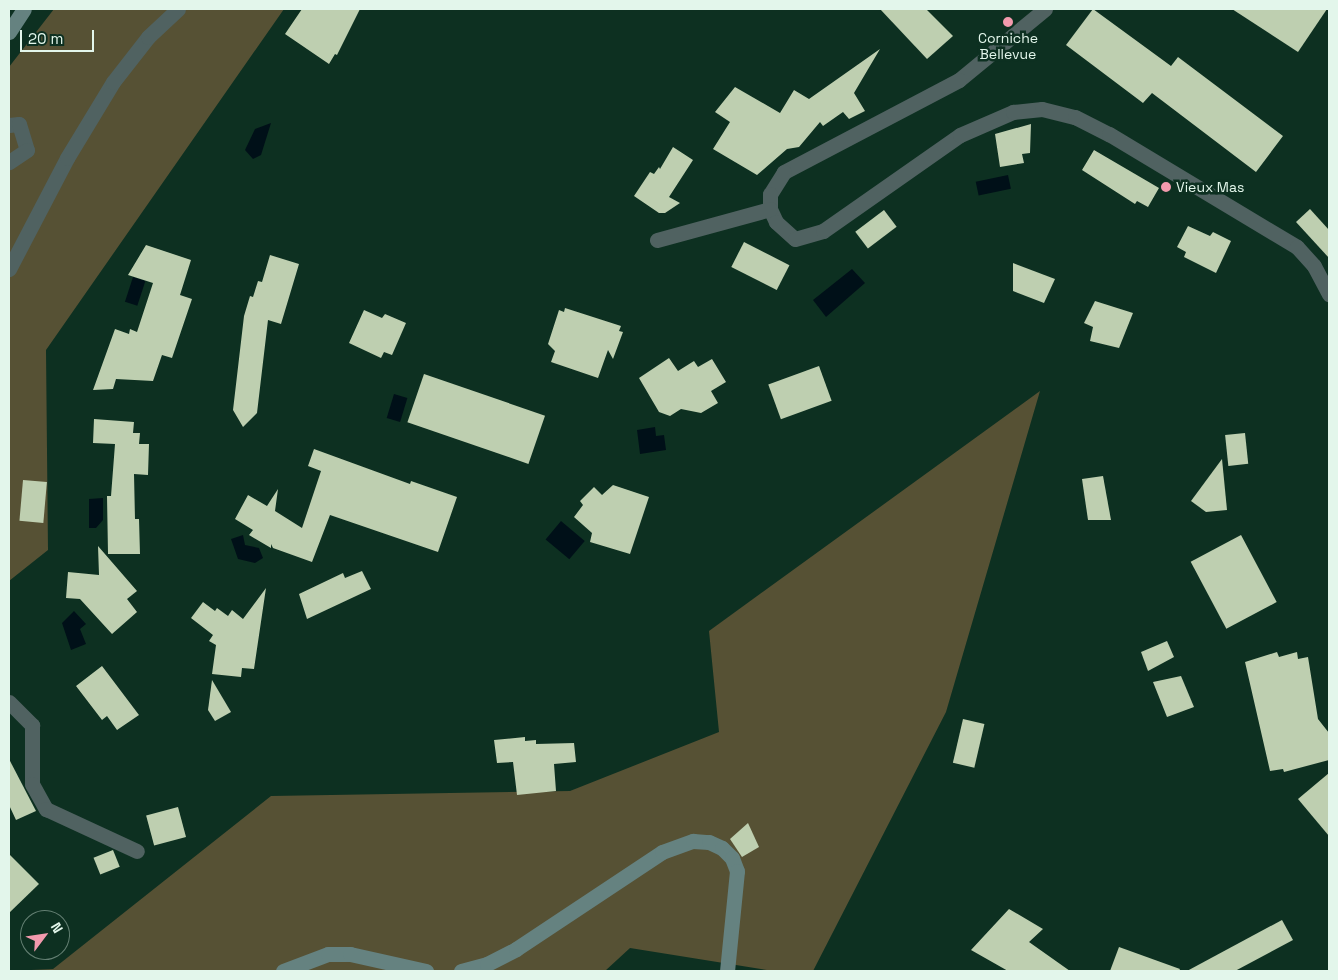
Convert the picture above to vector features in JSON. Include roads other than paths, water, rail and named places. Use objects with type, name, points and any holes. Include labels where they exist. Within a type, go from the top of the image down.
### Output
[{"type":"street","points":[[9,32],[24,9]]},
{"type":"street","points":[[9,269],[67,158],[113,82],[148,37],[178,9]]},
{"type":"street","points":[[1044,9],[958,80],[784,172],[770,194],[770,209],[784,232],[795,239],[823,232],[960,135],[1013,112],[1042,109],[1074,117],[1109,134],[1297,248],[1314,266],[1329,294]]},
{"type":"street","points":[[9,125],[19,124],[27,150],[9,162]]},
{"type":"street","points":[[657,240],[770,209]]},
{"type":"street","points":[[9,702],[32,725],[32,784],[46,809],[136,851]]},
{"type":"street","points":[[461,971],[486,964],[516,949],[662,852],[693,841],[709,842],[722,848],[732,858],[737,872],[727,971]]},
{"type":"street","points":[[283,971],[328,954],[350,954],[426,971]]},
{"type":"place","name":"Corniche Bellevue","points":[[1008,22]]},
{"type":"place","name":"Vieux Mas","points":[[1166,187]]}]
